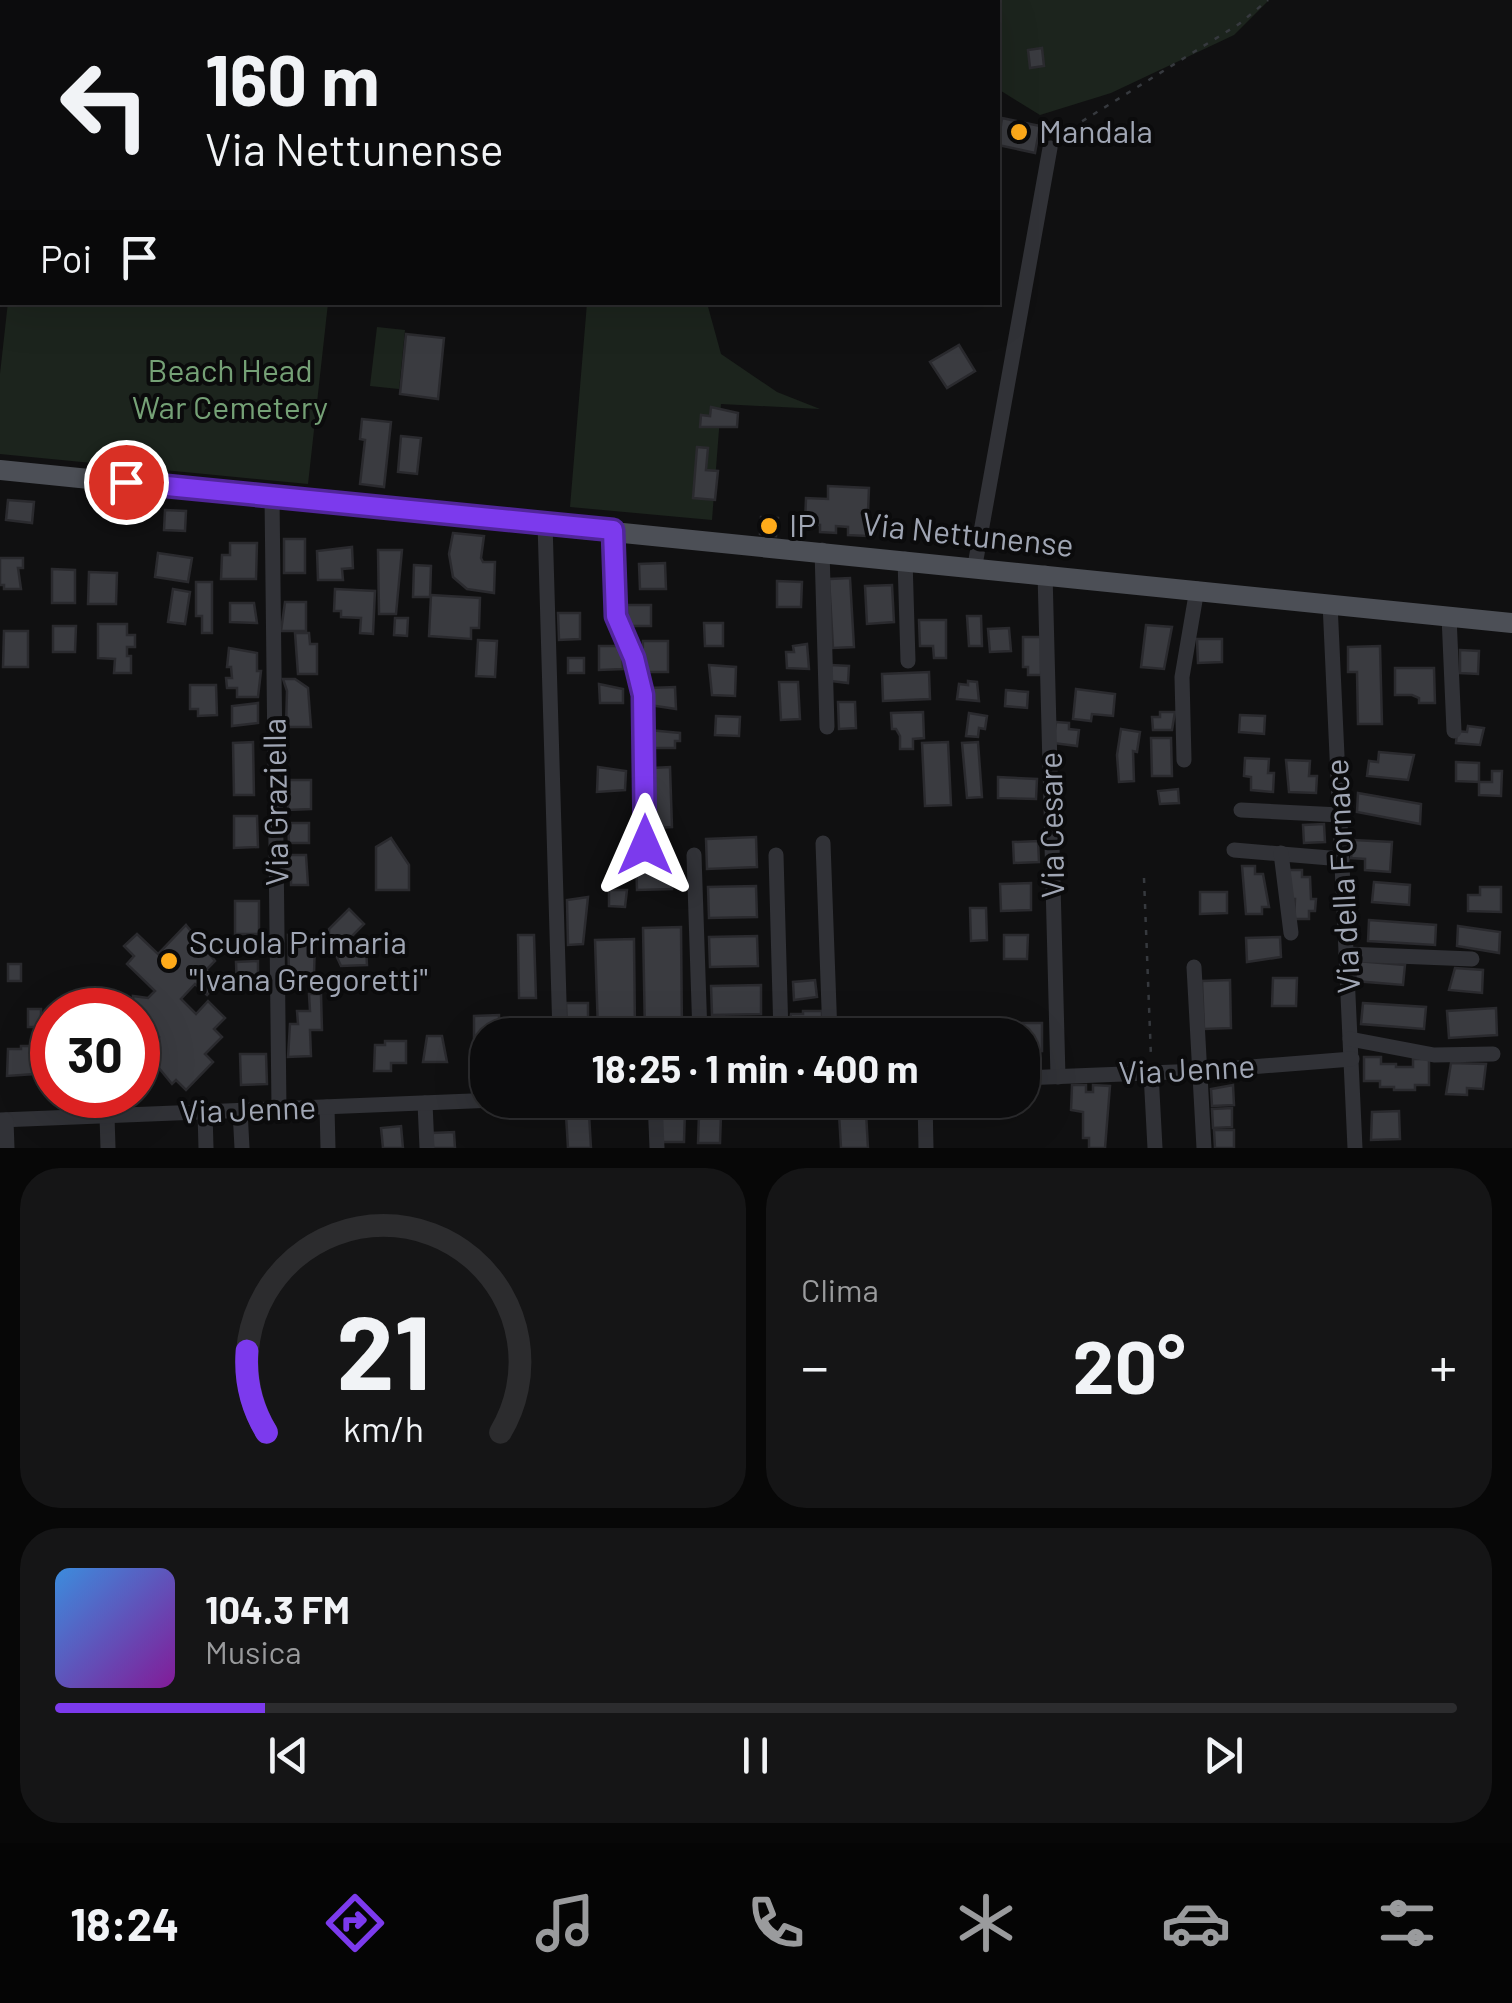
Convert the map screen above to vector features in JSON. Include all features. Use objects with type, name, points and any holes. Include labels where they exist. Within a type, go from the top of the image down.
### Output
[{"type":"main road","name":"Via Nettunense","points":[[0,470],[905,558],[1512,623]]},
{"type":"street","points":[[974,566],[1050,148]]},
{"type":"street","name":"Via Graziella","points":[[272,496],[279,1109]]},
{"type":"street","points":[[545,523],[560,1018]]},
{"type":"street","points":[[613,530],[616,616],[634,658],[643,695],[645,845]]},
{"type":"street","points":[[822,550],[827,726]]},
{"type":"street","points":[[905,558],[908,661]]},
{"type":"street","name":"Via Cesare","points":[[1045,573],[1058,1077]]},
{"type":"street","points":[[1184,760],[1182,676],[1197,589]]},
{"type":"street","name":"Via della Fornace","points":[[1330,603],[1356,1148]]},
{"type":"street","points":[[1448,616],[1454,731]]},
{"type":"street","points":[[1240,810],[1340,814]]},
{"type":"street","points":[[823,843],[829,1018]]},
{"type":"street","points":[[1234,850],[1342,859]]},
{"type":"street","points":[[1281,853],[1291,933]]},
{"type":"street","points":[[776,855],[781,1018]]},
{"type":"street","points":[[694,856],[699,1018]]},
{"type":"street","points":[[1346,954],[1472,958]]},
{"type":"street","points":[[1194,967],[1204,1148]]},
{"type":"street","points":[[1350,1038],[1434,1055],[1493,1054]]},
{"type":"street","name":"Via Jenne","points":[[1040,1078],[1352,1059]]},
{"type":"street","points":[[1151,1073],[1155,1148]]},
{"type":"street","name":"Via Jenne","points":[[160,1114],[470,1101]]},
{"type":"street","points":[[417,1148],[420,1103]]},
{"type":"street","points":[[420,1103],[427,1148]]},
{"type":"street","points":[[327,1107],[328,1148]]},
{"type":"street","points":[[240,1110],[242,1148]]},
{"type":"street","points":[[205,1112],[206,1148]]},
{"type":"street","name":"Via Jenne","points":[[3,1120],[55,1118]]},
{"type":"street","points":[[107,1118],[108,1148]]},
{"type":"street","points":[[656,1118],[657,1148]]},
{"type":"street","points":[[925,1118],[926,1148]]},
{"type":"street","points":[[3,1120],[8,1148]]},
{"type":"path","points":[[1050,148],[1064,131],[1239,24],[1268,0]]},
{"type":"path","points":[[1144,878],[1151,1073]]},
{"type":"green space","points":[[1000,0],[1269,0],[1234,35],[1111,93],[1040,115],[1000,90]]},
{"type":"green space","name":"Beach Head War Cemetery","points":[[8,305],[328,305],[308,484],[0,454],[0,374]]},
{"type":"green space","points":[[587,305],[708,305],[721,354],[777,392],[820,409],[721,404],[712,520],[570,507]]},
{"type":"green space","points":[[377,327],[405,330],[399,389],[370,386]]},
{"type":"building","points":[[1042,48],[1044,66],[1030,68],[1028,50]]},
{"type":"building","name":"Mandala","points":[[1002,118],[1040,126],[1035,153],[1000,145]]},
{"type":"building","points":[[406,334],[444,338],[438,399],[400,394]]},
{"type":"building","points":[[959,345],[975,371],[947,388],[930,362]]},
{"type":"building","points":[[711,407],[738,413],[737,427],[700,427],[701,415],[710,416]]},
{"type":"building","points":[[362,419],[391,422],[384,487],[360,484],[365,440],[360,439]]},
{"type":"building","points":[[401,436],[421,438],[417,474],[398,472]]},
{"type":"building","points":[[697,447],[708,448],[706,470],[718,471],[715,500],[693,498]]},
{"type":"building","points":[[828,486],[869,488],[867,536],[848,535],[848,527],[836,526],[836,533],[820,532],[820,525],[805,524],[806,498],[828,499]]},
{"type":"building","points":[[8,500],[34,502],[32,523],[6,520]]},
{"type":"building","points":[[165,510],[186,511],[185,531],[164,530]]},
{"type":"building","name":"IP","points":[[761,517],[778,518],[776,536],[760,534]]},
{"type":"building","points":[[453,533],[484,536],[481,558],[483,562],[495,562],[494,593],[467,589],[453,577],[449,554]]},
{"type":"building","points":[[284,539],[305,539],[305,573],[284,573]]},
{"type":"building","points":[[230,543],[257,543],[256,579],[221,579],[222,555],[230,555]]},
{"type":"building","points":[[352,547],[353,568],[342,569],[343,580],[318,580],[317,551]]},
{"type":"building","points":[[378,550],[402,550],[396,614],[379,614]]},
{"type":"building","points":[[158,553],[192,558],[188,582],[155,577]]},
{"type":"building","points":[[0,558],[23,558],[23,568],[18,568],[21,589],[4,589],[0,585]]},
{"type":"building","points":[[665,563],[666,589],[640,589],[639,564]]},
{"type":"building","points":[[414,565],[431,566],[430,597],[413,597]]},
{"type":"building","points":[[52,569],[75,570],[75,603],[52,603]]},
{"type":"building","points":[[89,572],[117,573],[116,604],[88,604]]},
{"type":"building","points":[[850,578],[854,647],[833,648],[829,579]]},
{"type":"building","points":[[777,581],[802,582],[801,607],[777,607]]},
{"type":"building","points":[[196,582],[212,582],[212,633],[202,633],[202,616],[196,616]]},
{"type":"building","points":[[892,585],[894,622],[867,624],[865,586]]},
{"type":"building","points":[[173,589],[190,592],[185,624],[168,622]]},
{"type":"building","points":[[335,589],[375,591],[373,634],[360,633],[361,618],[341,617],[341,611],[334,611]]},
{"type":"building","points":[[431,595],[480,598],[479,628],[471,628],[471,639],[429,636]]},
{"type":"building","points":[[285,602],[306,602],[306,631],[281,631]]},
{"type":"building","points":[[230,603],[254,603],[257,623],[230,622]]},
{"type":"building","points":[[627,605],[651,605],[651,626],[627,626]]},
{"type":"building","points":[[558,613],[580,613],[580,639],[559,640]]},
{"type":"building","points":[[967,616],[981,616],[982,646],[969,646]]},
{"type":"building","points":[[395,618],[408,618],[407,636],[394,635]]},
{"type":"building","points":[[919,620],[946,620],[946,658],[934,658],[933,646],[920,646]]},
{"type":"building","points":[[704,623],[723,623],[723,646],[705,646]]},
{"type":"building","points":[[98,624],[127,624],[127,635],[135,635],[135,647],[127,647],[131,673],[114,673],[115,659],[98,658]]},
{"type":"building","points":[[1146,625],[1172,627],[1164,669],[1141,667]]},
{"type":"building","points":[[53,626],[76,626],[75,652],[53,652]]},
{"type":"building","points":[[1009,628],[1011,651],[990,652],[988,629]]},
{"type":"building","points":[[4,631],[28,631],[28,667],[3,667]]},
{"type":"building","points":[[295,633],[309,633],[310,644],[317,644],[317,674],[298,674]]},
{"type":"building","points":[[1023,637],[1041,637],[1041,675],[1028,675],[1028,667],[1023,667]]},
{"type":"building","points":[[1197,639],[1222,639],[1222,662],[1198,663]]},
{"type":"building","points":[[478,640],[497,641],[495,677],[476,676]]},
{"type":"building","points":[[643,641],[668,641],[668,672],[642,672]]},
{"type":"building","points":[[807,644],[809,669],[787,668],[786,652],[794,652],[793,646]]},
{"type":"building","points":[[599,646],[618,646],[622,650],[623,669],[599,670]]},
{"type":"building","points":[[1380,646],[1382,724],[1358,724],[1357,672],[1348,672],[1348,647]]},
{"type":"building","points":[[229,648],[257,653],[257,671],[261,671],[258,697],[237,697],[237,688],[227,688],[226,678],[232,678],[231,667],[227,667]]},
{"type":"building","points":[[1460,650],[1479,651],[1478,674],[1460,673]]},
{"type":"building","points":[[568,658],[584,658],[584,673],[568,673]]},
{"type":"building","points":[[709,665],[736,667],[735,696],[712,695]]},
{"type":"building","points":[[831,665],[849,666],[848,683],[830,681]]},
{"type":"building","points":[[1395,668],[1434,668],[1435,703],[1419,703],[1419,698],[1412,695],[1395,695]]},
{"type":"building","points":[[929,672],[930,699],[883,701],[882,674]]},
{"type":"building","points":[[283,679],[295,679],[308,688],[311,727],[286,727],[287,691]]},
{"type":"building","points":[[968,681],[977,682],[979,701],[957,699],[959,684],[968,685]]},
{"type":"building","points":[[779,682],[798,682],[800,719],[781,720]]},
{"type":"building","points":[[599,684],[623,689],[623,703],[600,703]]},
{"type":"building","points":[[190,685],[216,685],[217,715],[198,716],[198,709],[190,709]]},
{"type":"building","points":[[675,687],[676,709],[649,705],[649,688]]},
{"type":"building","points":[[1076,689],[1115,694],[1113,716],[1092,714],[1091,721],[1073,719]]},
{"type":"building","points":[[1006,690],[1028,692],[1027,708],[1005,706]]},
{"type":"building","points":[[838,702],[855,702],[856,728],[839,729]]},
{"type":"building","points":[[258,703],[258,723],[232,726],[232,706]]},
{"type":"building","points":[[923,712],[924,738],[913,739],[913,749],[900,749],[900,736],[892,729],[891,713]]},
{"type":"building","points":[[1160,712],[1175,712],[1172,730],[1153,730],[1152,717],[1160,717]]},
{"type":"building","points":[[969,713],[987,716],[985,729],[979,728],[978,737],[966,736]]},
{"type":"building","points":[[1240,715],[1265,716],[1264,734],[1239,732]]},
{"type":"building","points":[[716,716],[740,717],[739,736],[715,735]]},
{"type":"building","points":[[1056,722],[1069,723],[1069,729],[1079,730],[1077,746],[1053,743]]},
{"type":"building","points":[[1468,726],[1484,728],[1480,745],[1456,743],[1457,731],[1467,732]]},
{"type":"building","points":[[1121,729],[1140,732],[1137,752],[1133,751],[1134,781],[1119,782],[1117,755]]},
{"type":"building","points":[[649,730],[680,733],[680,741],[675,741],[675,748],[647,748]]},
{"type":"building","points":[[1151,738],[1171,738],[1172,776],[1152,776]]},
{"type":"building","points":[[253,742],[254,795],[234,795],[233,743]]},
{"type":"building","points":[[948,742],[951,805],[925,806],[922,743]]},
{"type":"building","points":[[978,742],[982,797],[967,798],[962,743]]},
{"type":"building","points":[[1379,752],[1414,755],[1408,780],[1367,776],[1369,761],[1378,762]]},
{"type":"building","points":[[1245,758],[1269,759],[1268,773],[1274,773],[1273,792],[1251,790],[1251,777],[1244,776]]},
{"type":"building","points":[[1286,760],[1310,761],[1309,776],[1317,776],[1316,793],[1289,792]]},
{"type":"building","points":[[1456,762],[1479,763],[1479,782],[1456,781]]},
{"type":"building","points":[[598,767],[626,771],[625,790],[597,792]]},
{"type":"building","points":[[670,767],[672,827],[656,828],[652,768]]},
{"type":"building","points":[[1492,771],[1502,771],[1501,796],[1479,795],[1479,782],[1492,782]]},
{"type":"building","points":[[998,777],[1037,779],[1036,799],[998,798]]},
{"type":"building","points":[[288,780],[311,780],[311,809],[288,810]]},
{"type":"building","points":[[1178,789],[1179,803],[1160,804],[1158,791]]},
{"type":"building","points":[[1358,793],[1421,804],[1420,824],[1357,812]]},
{"type":"building","points":[[234,816],[257,816],[258,847],[234,848]]},
{"type":"building","points":[[288,823],[309,823],[309,843],[289,843]]},
{"type":"building","points":[[1324,824],[1325,842],[1304,843],[1303,825]]},
{"type":"building","points":[[756,837],[757,867],[707,869],[706,839]]},
{"type":"building","points":[[391,838],[409,865],[409,890],[376,890],[376,847]]},
{"type":"building","points":[[1353,840],[1392,842],[1390,872],[1365,870],[1365,859],[1351,858]]},
{"type":"building","points":[[1038,841],[1039,862],[1014,863],[1013,842]]},
{"type":"building","points":[[283,855],[306,855],[308,885],[291,885],[291,874],[283,869]]},
{"type":"building","points":[[671,859],[672,889],[637,890],[636,860]]},
{"type":"building","points":[[1242,866],[1255,866],[1255,874],[1263,874],[1269,907],[1262,907],[1262,914],[1246,914]]},
{"type":"building","points":[[1289,870],[1302,870],[1302,877],[1310,877],[1311,899],[1316,899],[1315,911],[1309,911],[1309,919],[1294,919],[1295,899]]},
{"type":"building","points":[[1374,882],[1410,885],[1409,905],[1372,902]]},
{"type":"building","points":[[1031,883],[1031,910],[1001,911],[1000,884]]},
{"type":"building","points":[[756,886],[757,917],[709,918],[708,887]]},
{"type":"building","points":[[1480,887],[1501,887],[1501,912],[1468,911],[1468,895],[1480,895]]},
{"type":"building","points":[[609,890],[627,890],[625,907],[609,906]]},
{"type":"building","points":[[1200,892],[1227,892],[1227,913],[1200,914]]},
{"type":"building","points":[[588,897],[583,944],[568,945],[567,900]]},
{"type":"building","points":[[235,901],[259,901],[259,934],[235,934]]},
{"type":"building","points":[[970,908],[986,908],[987,940],[971,941]]},
{"type":"building","points":[[349,909],[364,924],[350,938],[350,947],[366,947],[367,965],[341,966],[335,953],[329,953],[329,929]]},
{"type":"building","points":[[1369,920],[1436,925],[1435,945],[1368,941]]},
{"type":"building","points":[[186,925],[215,961],[206,970],[219,982],[207,995],[195,984],[181,999],[196,1014],[208,1001],[225,1018],[214,1029],[222,1037],[205,1054],[213,1062],[186,1090],[176,1080],[172,1084],[160,1069],[160,988],[152,988],[127,964],[134,956],[124,946],[137,934],[158,954]]},
{"type":"building","points":[[1458,926],[1500,932],[1499,953],[1457,946]]},
{"type":"building","points":[[681,927],[682,1018],[645,1018],[643,928]]},
{"type":"building","points":[[288,935],[315,941],[314,975],[289,974]]},
{"type":"building","points":[[518,935],[534,935],[536,998],[519,998]]},
{"type":"building","points":[[1004,935],[1028,935],[1027,959],[1004,959]]},
{"type":"building","points":[[757,936],[758,966],[710,967],[709,937]]},
{"type":"building","points":[[1280,937],[1281,957],[1247,962],[1246,938]]},
{"type":"building","points":[[634,939],[635,1018],[598,1018],[595,940]]},
{"type":"building","points":[[258,961],[258,989],[237,990],[236,962]]},
{"type":"building","points":[[1357,961],[1405,965],[1403,985],[1355,981]]},
{"type":"building","points":[[8,964],[21,964],[21,981],[8,981]]},
{"type":"building","points":[[1455,968],[1483,970],[1482,993],[1449,990]]},
{"type":"building","points":[[1273,978],[1297,978],[1296,1006],[1272,1006]]},
{"type":"building","points":[[815,980],[817,997],[794,1000],[793,982]]},
{"type":"building","points":[[1230,980],[1231,1028],[1204,1029],[1202,981]]},
{"type":"building","points":[[761,985],[761,1014],[712,1015],[711,986]]},
{"type":"building","points":[[309,994],[321,994],[322,1030],[310,1030],[311,1056],[288,1057],[290,1024],[298,1024],[297,1011],[310,1011]]},
{"type":"building","points":[[566,1003],[588,1003],[588,1018],[566,1018]]},
{"type":"building","points":[[1363,1003],[1426,1007],[1424,1029],[1361,1024]]},
{"type":"building","points":[[1496,1008],[1497,1035],[1449,1038],[1447,1011]]},
{"type":"building","points":[[822,1011],[822,1018],[790,1018],[791,1014]]},
{"type":"building","points":[[427,1036],[442,1036],[447,1062],[423,1062]]},
{"type":"building","points":[[385,1041],[406,1041],[406,1063],[391,1063],[391,1071],[374,1071],[375,1045],[385,1045]]},
{"type":"building","points":[[30,1046],[30,1074],[7,1076],[8,1049]]},
{"type":"building","points":[[240,1054],[266,1054],[267,1084],[241,1085]]},
{"type":"building","points":[[1364,1057],[1381,1057],[1381,1064],[1396,1067],[1413,1067],[1413,1059],[1429,1059],[1429,1085],[1394,1090],[1380,1087],[1380,1081],[1364,1081]]},
{"type":"building","points":[[1451,1063],[1486,1064],[1483,1089],[1467,1088],[1467,1095],[1446,1094]]},
{"type":"building","points":[[1072,1085],[1086,1085],[1086,1092],[1093,1092],[1093,1085],[1110,1086],[1105,1148],[1089,1148],[1089,1138],[1083,1138],[1083,1112],[1071,1110]]},
{"type":"building","points":[[1233,1085],[1234,1105],[1212,1106],[1211,1089]]},
{"type":"building","points":[[1232,1108],[1232,1127],[1213,1128],[1212,1109]]},
{"type":"building","points":[[1399,1111],[1400,1139],[1371,1140],[1372,1112]]},
{"type":"building","points":[[566,1118],[589,1118],[591,1148],[568,1148]]},
{"type":"building","points":[[661,1118],[685,1118],[684,1142],[660,1142]]},
{"type":"building","points":[[699,1118],[721,1118],[720,1143],[698,1143]]},
{"type":"building","points":[[839,1118],[866,1118],[868,1148],[841,1148]]},
{"type":"building","points":[[401,1126],[403,1148],[383,1148],[381,1128]]},
{"type":"building","points":[[1214,1130],[1234,1130],[1234,1148],[1215,1148]]},
{"type":"building","points":[[454,1132],[455,1148],[433,1148],[432,1133]]},
{"type":"place","name":"Mandala","points":[[1019,132]]},
{"type":"place","name":"IP","points":[[769,526]]},
{"type":"place","name":"Scuola Primaria \"Ivana Gregoretti\"","points":[[169,961]]},
{"type":"route","points":[[126,482],[613,530],[616,616],[634,658],[643,695],[645,845]]}]
